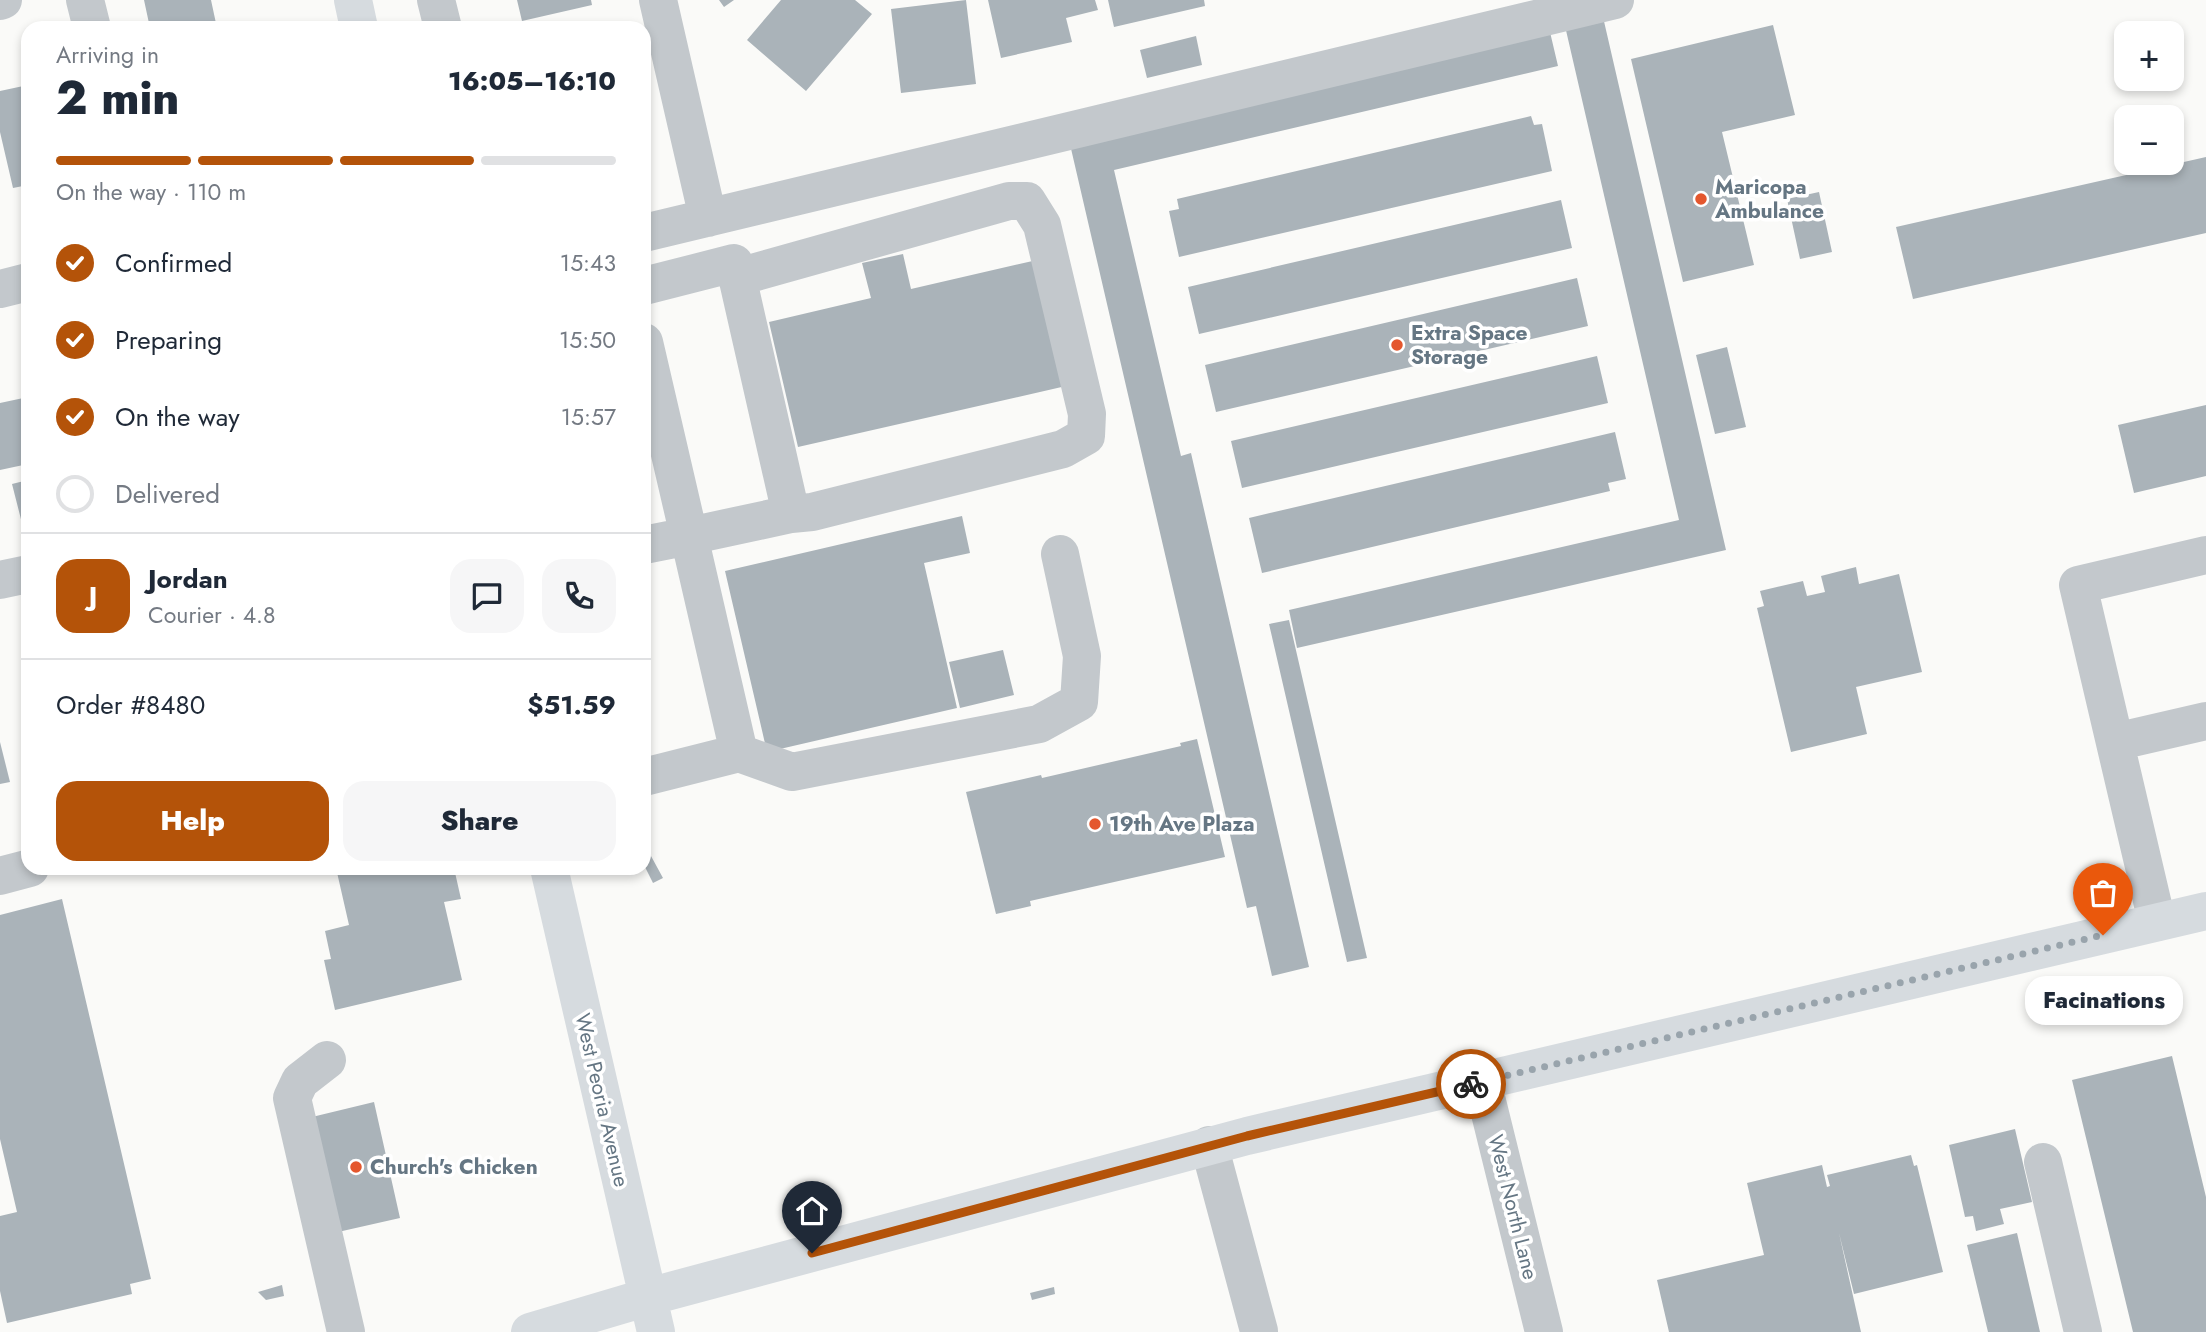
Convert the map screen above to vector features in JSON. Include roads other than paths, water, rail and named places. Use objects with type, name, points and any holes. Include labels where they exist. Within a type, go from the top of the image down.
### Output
[{"type":"main road","points":[[353,0],[358,21]]},
{"type":"main road","name":"West Peoria Avenue","points":[[551,875],[652,1315]]},
{"type":"main road","points":[[530,1332],[652,1315],[1209,1145],[2206,911]]},
{"type":"street","points":[[85,0],[90,21]]},
{"type":"street","points":[[436,0],[441,21]]},
{"type":"street","points":[[658,0],[708,218]]},
{"type":"street","points":[[651,231],[1615,0]]},
{"type":"street","points":[[651,544],[791,514],[813,512],[1063,449],[1086,436],[1087,414],[1042,225],[1027,201],[1009,201],[738,277]]},
{"type":"street","points":[[651,284],[734,263],[791,514]]},
{"type":"street","points":[[0,289],[21,284]]},
{"type":"street","points":[[651,372],[740,753]]},
{"type":"street","points":[[651,776],[740,753],[792,772],[1039,724],[1079,702],[1082,656],[1059,554]]},
{"type":"street","points":[[2157,922],[2078,585],[2206,555]]},
{"type":"street","points":[[0,580],[21,576]]},
{"type":"street","points":[[2115,742],[2206,721]]},
{"type":"street","points":[[0,876],[21,870]]},
{"type":"street","points":[[327,1060],[300,1081],[292,1098],[346,1332]]},
{"type":"street","name":"West North Lane","points":[[1482,1081],[1544,1332]]},
{"type":"street","points":[[1209,1145],[1259,1331]]},
{"type":"street","points":[[2043,1162],[2083,1332]]},
{"type":"place","name":"Maricopa Ambulance","points":[[1701,199]]},
{"type":"place","name":"Extra Space Storage","points":[[1397,345]]},
{"type":"place","name":"19th Ave Plaza","points":[[1095,824]]},
{"type":"place","name":"Facinations","points":[[2103,935]]},
{"type":"place","name":"Church's Chicken","points":[[356,1167]]}]
